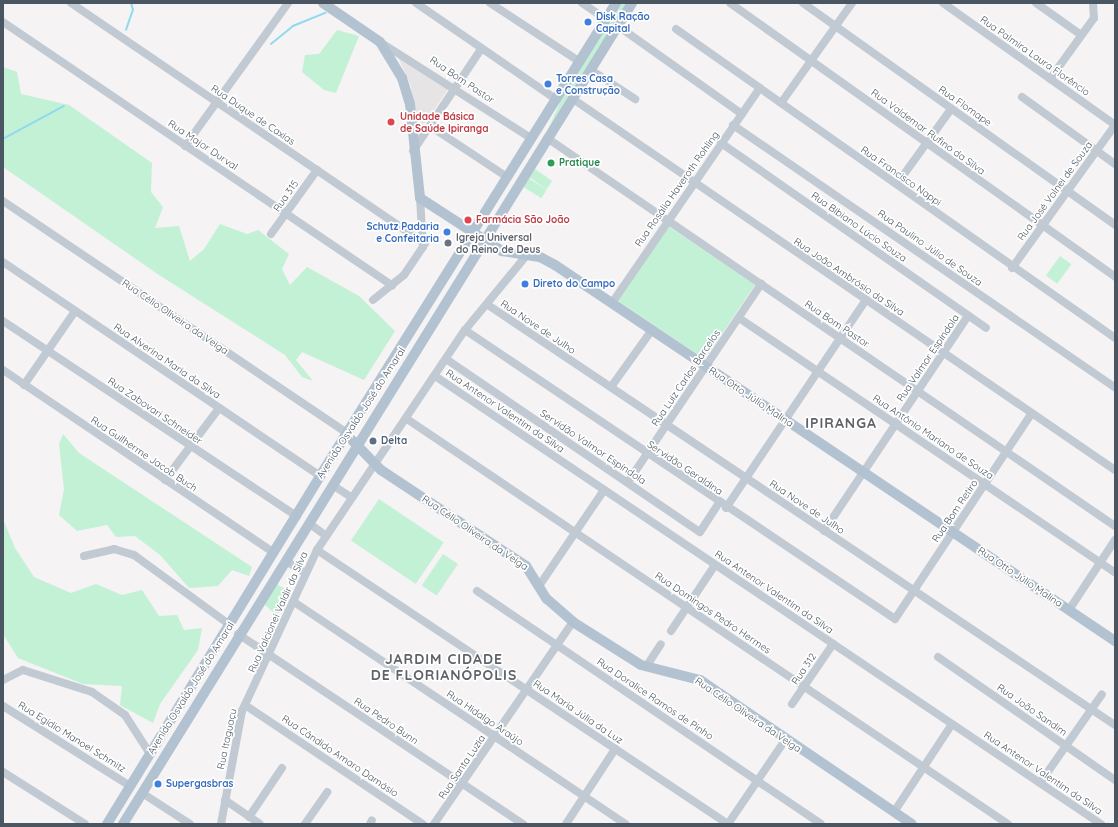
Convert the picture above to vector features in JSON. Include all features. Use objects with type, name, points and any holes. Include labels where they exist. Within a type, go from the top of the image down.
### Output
[{"type":"main road","points":[[323,3],[380,42],[407,90],[413,151],[420,198]]},
{"type":"main road","name":"Avenida Osvaldo José do Amaral","points":[[107,824],[297,516],[320,476],[358,419],[616,3]]},
{"type":"main road","name":"Avenida Osvaldo José do Amaral","points":[[123,824],[142,794],[160,759],[238,634],[286,561],[394,382],[632,3]]},
{"type":"main road","points":[[547,138],[542,129],[556,100]]},
{"type":"main road","name":"Rua Otto Júlio Malina","points":[[420,198],[502,251],[549,261],[1115,641]]},
{"type":"main road","points":[[394,382],[406,356],[398,354]]},
{"type":"main road","points":[[356,446],[351,434],[358,419]]},
{"type":"main road","name":"Rua Célio Oliveira da Veiga","points":[[356,446],[375,466],[526,566],[552,605],[573,622],[646,667],[695,678],[785,740],[912,824]]},
{"type":"main road","points":[[320,476],[310,500],[314,506],[321,502]]},
{"type":"main road","points":[[160,759],[176,729],[175,724],[168,724]]},
{"type":"main road","points":[[133,807],[127,806],[125,800],[137,775]]},
{"type":"street","name":"Rua Duque de Caxias","points":[[71,3],[425,244]]},
{"type":"street","points":[[185,146],[288,3]]},
{"type":"street","points":[[416,3],[556,100]]},
{"type":"street","points":[[490,3],[580,62]]},
{"type":"street","points":[[582,3],[606,19]]},
{"type":"street","name":"Rua Valdemar Rufino da Silva","points":[[730,3],[1115,277]]},
{"type":"street","name":"Rua Flomape","points":[[802,3],[1115,225]]},
{"type":"street","points":[[781,103],[852,3]]},
{"type":"street","name":"Rua Palmira Laura Florêncio","points":[[943,3],[1115,125]]},
{"type":"street","points":[[1036,3],[1081,35]]},
{"type":"street","points":[[1050,79],[1095,15],[1093,3]]},
{"type":"street","name":"Rua Major Durval","points":[[3,22],[392,285]]},
{"type":"street","points":[[618,26],[742,114]]},
{"type":"street","name":"Rua Francisco Nappi","points":[[676,29],[897,184],[1012,268],[1115,338]]},
{"type":"street","name":"Rua Bom Pastor","points":[[380,42],[455,87],[532,139]]},
{"type":"street","points":[[413,151],[481,49]]},
{"type":"street","points":[[591,70],[635,99]]},
{"type":"street","name":"Rua Rosália Haveroth Rohling","points":[[612,303],[667,220],[760,88]]},
{"type":"street","points":[[1022,97],[1115,164]]},
{"type":"street","name":"Rua João Ambrósio da Silva","points":[[572,99],[1115,470]]},
{"type":"street","points":[[897,184],[951,109]]},
{"type":"street","name":"Rua Paulino Júlio de Souza","points":[[734,125],[1115,388]]},
{"type":"street","name":"Rua José Volnei de Souza","points":[[1012,268],[1115,125]]},
{"type":"street","points":[[430,126],[507,177]]},
{"type":"street","name":"Rua Bom Pastor","points":[[547,138],[1115,526]]},
{"type":"street","name":"Rua Bibiano Lúcio Souza","points":[[721,143],[986,328]]},
{"type":"street","name":"Rua 315","points":[[271,234],[317,170]]},
{"type":"street","points":[[373,300],[408,270],[425,244],[420,198]]},
{"type":"street","name":"Rua Célio Oliveira da Veiga","points":[[3,201],[348,434]]},
{"type":"street","name":"Rua Valcionei Valdir da Silva","points":[[245,705],[271,655],[305,574],[325,535],[351,497],[375,466],[465,330],[488,305],[526,256]]},
{"type":"street","name":"Rua Alverina Maria da Silva","points":[[3,262],[320,476]]},
{"type":"street","name":"Rua Luiz Carlos Barcelos","points":[[628,482],[761,284]]},
{"type":"street","points":[[726,508],[866,300]]},
{"type":"street","name":"Rua Nove de Julho","points":[[488,305],[1115,726]]},
{"type":"street","points":[[24,385],[75,311]]},
{"type":"street","name":"Rua Valmor Espíndola","points":[[824,530],[968,316]]},
{"type":"street","name":"Rua Antônio Mariano de Souza","points":[[739,318],[1115,573]]},
{"type":"street","name":"Rua Zabovari Schneider","points":[[3,321],[297,516]]},
{"type":"street","name":"Servidão Geraldina","points":[[465,330],[726,508],[895,620]]},
{"type":"street","points":[[611,387],[652,330]]},
{"type":"street","name":"Servidão Valmor Espíndola","points":[[446,359],[700,532],[719,503]]},
{"type":"street","name":"Rua Guilherme Jacob Buch","points":[[3,370],[274,553]]},
{"type":"street","name":"Rua Antenor Valentim da Silva","points":[[435,376],[1040,783],[1092,822],[1101,824]]},
{"type":"street","points":[[165,480],[219,408]]},
{"type":"street","name":"Rua Bom Retiro","points":[[895,620],[1032,414]]},
{"type":"street","name":"Rua Domingos Pedro Hermes","points":[[407,419],[1008,824]]},
{"type":"street","points":[[337,488],[351,497]]},
{"type":"street","points":[[539,586],[604,490]]},
{"type":"street","points":[[314,527],[325,535]]},
{"type":"street","points":[[1069,610],[1115,540]]},
{"type":"street","points":[[84,556],[114,549],[134,556],[230,625]]},
{"type":"street","name":"Rua Maria Júlia da Luz","points":[[317,550],[728,824]]},
{"type":"street","points":[[286,561],[305,574]]},
{"type":"street","points":[[671,630],[715,565]]},
{"type":"street","name":"Rua Doralice Ramos de Pinho","points":[[477,591],[821,824]]},
{"type":"street","name":"Rua Hidalgo Araújo","points":[[294,602],[626,824]]},
{"type":"street","name":"Rua Santa Luzia","points":[[434,824],[573,622]]},
{"type":"street","name":"Rua Pedro Bunn","points":[[238,634],[523,824]]},
{"type":"street","points":[[646,667],[661,644]]},
{"type":"street","name":"Rua 312","points":[[792,704],[833,644]]},
{"type":"street","name":"Rua João Sandim","points":[[938,657],[1115,780]]},
{"type":"street","points":[[3,680],[23,670],[92,692],[125,715],[150,754]]},
{"type":"street","points":[[1040,783],[1102,694]]},
{"type":"street","name":"Rua Itaguaçu","points":[[221,824],[245,705]]},
{"type":"street","name":"Rua Cândido Amaro Damásio","points":[[245,705],[423,824]]},
{"type":"street","name":"Rua Egídio Manoel Schmitz","points":[[3,706],[130,786]]},
{"type":"street","points":[[894,812],[952,724]]},
{"type":"street","points":[[728,824],[785,740]]},
{"type":"street","points":[[566,824],[615,749]]},
{"type":"street","points":[[249,816],[282,768]]},
{"type":"street","points":[[3,772],[85,824]]},
{"type":"street","points":[[304,824],[327,792]]},
{"type":"street","points":[[142,794],[190,824]]},
{"type":"street","points":[[225,800],[260,824]]},
{"type":"shaded area","points":[[398,57],[449,88],[418,134],[414,133],[411,86]]},
{"type":"green space","points":[[619,3],[627,3],[611,29],[606,25]]},
{"type":"green space","points":[[604,28],[609,31],[549,127],[565,91]]},
{"type":"green space","points":[[337,30],[359,36],[336,93],[324,90],[302,72],[305,55],[319,54]]},
{"type":"green space","points":[[3,67],[17,72],[21,94],[69,105],[152,163],[151,192],[163,207],[155,228],[179,226],[190,261],[204,249],[220,224],[247,234],[258,230],[289,254],[282,269],[290,285],[307,267],[359,296],[395,331],[364,380],[302,352],[296,360],[313,381],[302,377],[285,355],[159,275],[3,167]]},
{"type":"green space","points":[[535,169],[552,181],[546,189],[529,177]]},
{"type":"green space","points":[[528,178],[547,190],[541,198],[523,186]]},
{"type":"green space","points":[[668,226],[755,285],[705,359],[618,301]]},
{"type":"green space","points":[[1060,256],[1071,264],[1057,284],[1046,275]]},
{"type":"green space","points":[[63,434],[79,453],[252,567],[249,576],[232,570],[218,586],[189,588],[160,555],[135,536],[116,537],[107,525],[77,531],[59,515],[64,489],[59,444]]},
{"type":"green space","points":[[379,499],[444,543],[416,584],[351,540]]},
{"type":"green space","points":[[3,519],[15,548],[34,577],[71,593],[96,584],[122,595],[142,590],[159,616],[177,615],[184,630],[202,628],[198,650],[160,704],[153,723],[120,705],[122,686],[83,684],[18,658],[3,634]]},
{"type":"green space","points":[[443,554],[458,564],[437,596],[422,586]]},
{"type":"green space","points":[[275,583],[290,592],[284,611],[275,614],[264,604]]},
{"type":"waterway","points":[[126,30],[133,10],[131,3]]},
{"type":"waterway","points":[[271,44],[293,26],[325,13]]},
{"type":"waterway","points":[[3,139],[64,106]]},
{"type":"place","name":"Disk Ração Capital","points":[[588,22]]},
{"type":"place","name":"Torres Casa e Construção","points":[[548,84]]},
{"type":"place","name":"Unidade Básica de Saúde Ipiranga","points":[[391,122]]},
{"type":"place","name":"Pratique","points":[[551,163]]},
{"type":"place","name":"Farmácia São João","points":[[468,220]]},
{"type":"place","name":"Schutz Padaria e Confeitaria","points":[[447,232]]},
{"type":"place","name":"Igreja Universal do Reino de Deus","points":[[448,243]]},
{"type":"place","name":"Direto do Campo","points":[[525,284]]},
{"type":"place","name":"Delta","points":[[373,441]]},
{"type":"place","name":"Supergasbras","points":[[158,784]]},
{"type":"district","name":"IPIRANGA","points":[[841,423]]},
{"type":"district","name":"JARDIM CIDADE DE FLORIANÓPOLIS","points":[[444,668]]}]
